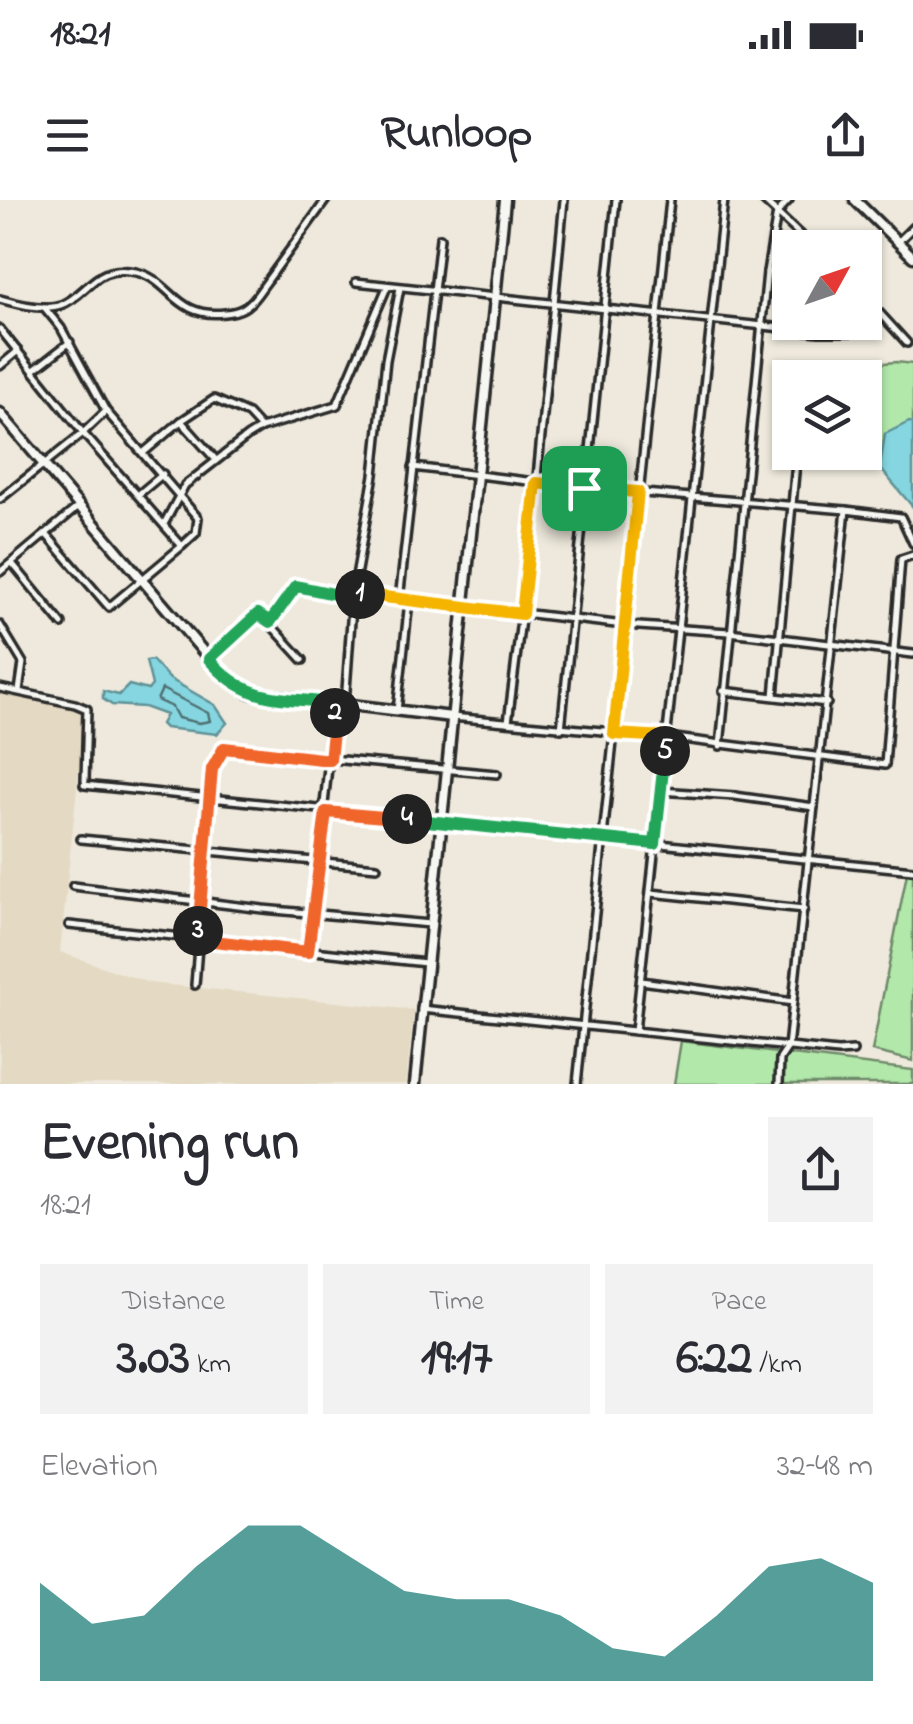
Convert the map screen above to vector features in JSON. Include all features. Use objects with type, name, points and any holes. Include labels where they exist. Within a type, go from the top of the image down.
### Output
[{"type":"street","points":[[0,299],[44,307],[69,301],[99,275],[133,271],[152,280],[188,309],[206,314],[238,311],[258,296],[326,200]]},
{"type":"street","points":[[415,1084],[505,200]]},
{"type":"street","points":[[508,722],[564,200]]},
{"type":"street","points":[[561,729],[616,200]]},
{"type":"street","points":[[578,1084],[670,200]]},
{"type":"street","points":[[635,1031],[724,200]]},
{"type":"street","points":[[763,200],[794,230]]},
{"type":"street","points":[[720,746],[767,272],[777,214],[789,200]]},
{"type":"street","points":[[859,200],[913,254]]},
{"type":"street","points":[[900,240],[913,227]]},
{"type":"street","points":[[399,600],[440,238]]},
{"type":"street","points":[[767,272],[772,273]]},
{"type":"street","points":[[356,282],[772,326]]},
{"type":"street","points":[[164,525],[185,484],[261,428],[337,405],[387,287]]},
{"type":"street","points":[[308,952],[353,593],[400,288]]},
{"type":"street","points":[[44,307],[70,342],[106,412],[180,494],[200,525],[182,546],[109,607],[46,534]]},
{"type":"street","points":[[882,316],[907,343]]},
{"type":"street","points":[[0,329],[182,546]]},
{"type":"street","points":[[34,370],[70,342]]},
{"type":"street","points":[[0,366],[18,351]]},
{"type":"street","points":[[143,452],[214,399],[248,414],[261,428]]},
{"type":"street","points":[[0,498],[45,466],[106,412]]},
{"type":"street","points":[[0,413],[225,677],[250,693],[561,729],[667,737],[886,765],[901,559],[913,555]]},
{"type":"street","points":[[182,421],[216,460]]},
{"type":"street","points":[[413,467],[584,488],[901,517],[913,543]]},
{"type":"street","points":[[774,696],[797,470]]},
{"type":"street","points":[[139,494],[162,474]]},
{"type":"street","points":[[0,572],[79,506]]},
{"type":"street","points":[[779,1084],[780,1059],[788,1047],[846,510]]},
{"type":"street","points":[[12,562],[62,624]]},
{"type":"street","points":[[270,622],[296,586],[334,594],[913,654]]},
{"type":"street","points":[[397,710],[408,601]]},
{"type":"street","points":[[209,659],[258,614],[303,660]]},
{"type":"street","points":[[0,625],[23,663],[18,691]]},
{"type":"street","points":[[0,688],[87,709],[84,783],[326,812],[913,870]]},
{"type":"street","points":[[723,691],[827,703]]},
{"type":"street","points":[[194,985],[212,769],[224,748],[497,774]]},
{"type":"street","points":[[660,791],[814,807]]},
{"type":"street","points":[[81,839],[378,866]]},
{"type":"street","points":[[73,886],[430,924]]},
{"type":"street","points":[[650,893],[804,909]]},
{"type":"street","points":[[69,925],[426,963]]},
{"type":"street","points":[[641,981],[793,1002]]},
{"type":"street","points":[[422,1010],[853,1051]]},
{"type":"shaded area","points":[[0,693],[85,708],[60,952],[149,983],[414,1010],[406,1084],[0,1084]]},
{"type":"green space","points":[[882,363],[913,364],[913,438],[885,434],[882,454]]},
{"type":"green space","points":[[907,873],[913,875],[913,1061],[872,1051]]},
{"type":"green space","points":[[681,1041],[913,1070],[913,1084],[674,1084]]},
{"type":"water","points":[[913,423],[913,507],[882,470],[885,434]]},
{"type":"water","points":[[152,660],[170,679],[215,705],[227,723],[217,734],[165,728],[161,724],[166,715],[144,707],[112,705],[103,699],[103,691],[119,695],[129,685],[148,690],[152,685],[146,661]]},
{"type":"route","points":[[536,483],[584,488],[638,492],[614,734],[667,737],[655,844],[326,812],[308,952],[197,939],[212,769],[219,752],[224,748],[330,760],[336,703],[250,693],[225,677],[209,659],[258,614],[270,622],[300,585],[321,593],[353,593],[522,614],[536,483]]}]
